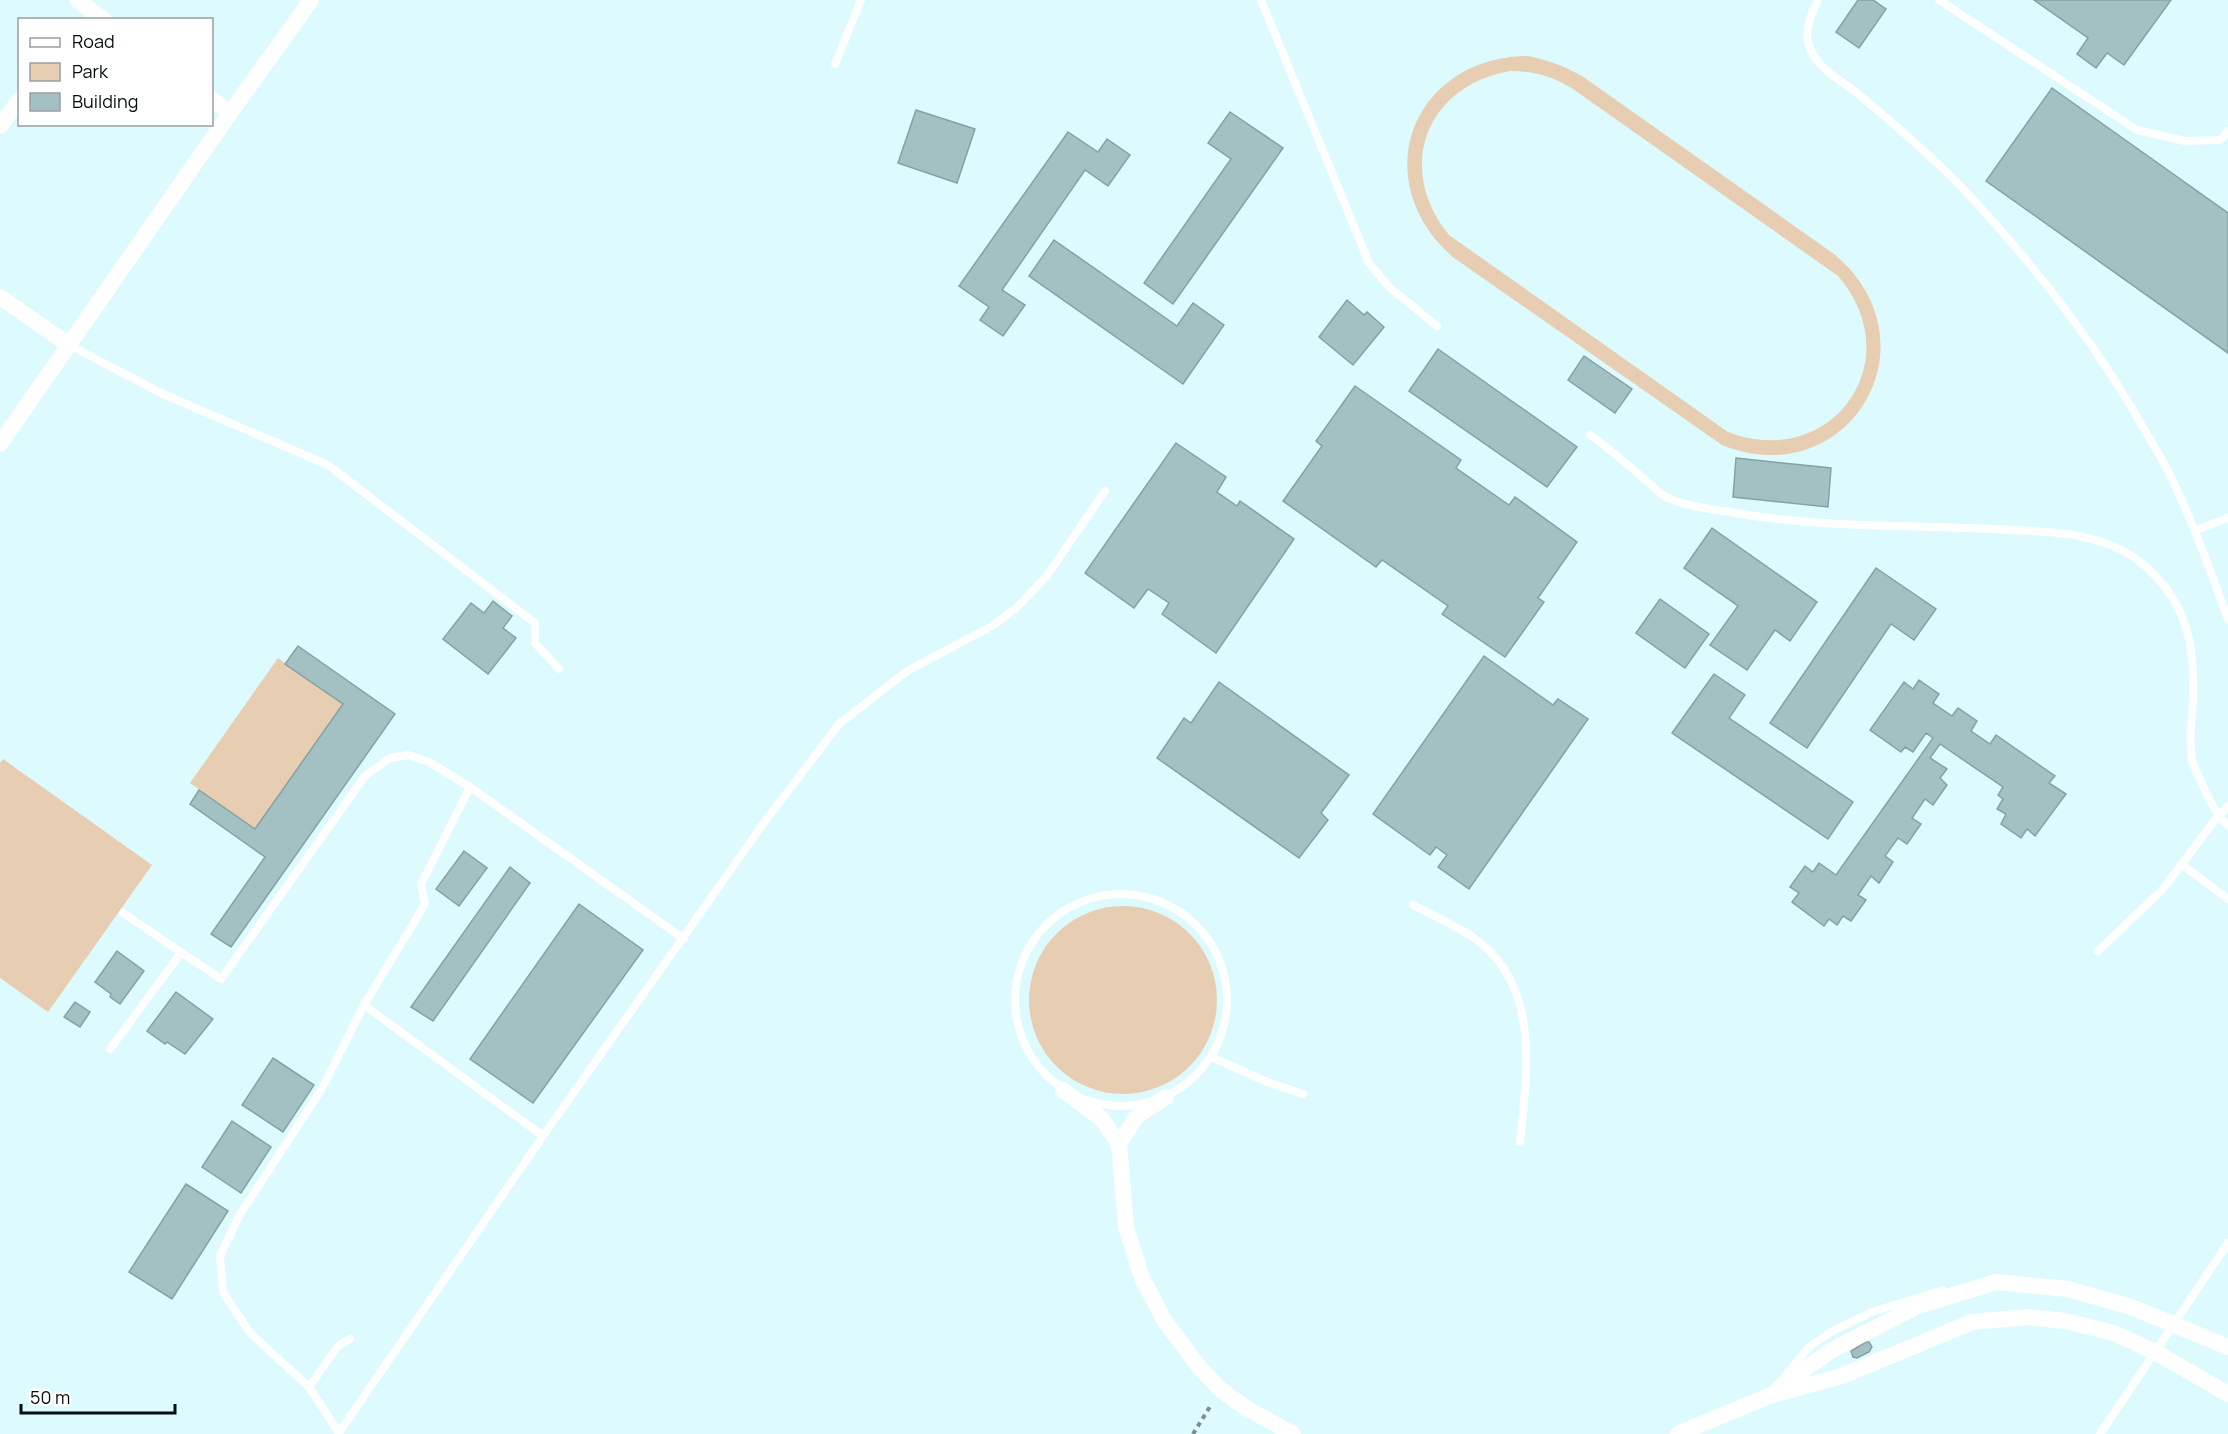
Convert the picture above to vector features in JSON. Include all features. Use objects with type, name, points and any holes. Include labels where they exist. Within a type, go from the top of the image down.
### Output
[{"type":"street","points":[[0,444],[230,112],[311,0]]},
{"type":"street","points":[[82,6],[101,18]]},
{"type":"street","points":[[213,100],[230,112]]},
{"type":"street","points":[[0,126],[18,102]]},
{"type":"street","points":[[0,297],[69,345]]},
{"type":"street","points":[[1063,1090],[1102,1119],[1119,1144],[1126,1227],[1142,1278],[1164,1320],[1200,1368],[1221,1390],[1246,1408],[1293,1434]]},
{"type":"street","points":[[1119,1144],[1137,1116],[1166,1097]]},
{"type":"street","points":[[1769,1396],[1832,1350],[1918,1306],[1996,1282],[2068,1289],[2131,1306],[2228,1347]]},
{"type":"street","points":[[1678,1434],[1769,1396],[1842,1376],[1972,1322],[2028,1317],[2065,1321],[2114,1333],[2156,1352],[2228,1394]]},
{"type":"lane","points":[[835,64],[861,0]]},
{"type":"lane","points":[[1261,0],[1369,263],[1389,287],[1437,326]]},
{"type":"lane","points":[[1818,0],[1811,13],[1807,35],[1810,53],[1825,69],[1872,106],[1967,193],[2028,264],[2087,339],[2133,409],[2170,475],[2228,620]]},
{"type":"lane","points":[[1939,0],[2137,130],[2185,141],[2220,140],[2228,131]]},
{"type":"lane","points":[[69,345],[164,394],[328,465],[535,623],[535,643],[559,669]]},
{"type":"lane","points":[[1590,435],[1612,450],[1666,497],[1696,506],[1770,520],[1804,523],[1985,528],[2065,533],[2116,545],[2141,562],[2160,582],[2177,602],[2187,627],[2193,654],[2191,739],[2193,763],[2218,816],[2228,826]]},
{"type":"lane","points":[[470,787],[422,884],[425,904],[364,1005],[321,1090],[239,1216],[219,1256],[223,1292],[250,1333],[309,1387],[338,1433],[543,1136],[757,834],[839,723],[907,670],[992,626],[1015,609],[1046,577],[1106,491]]},
{"type":"lane","points":[[2194,531],[2228,518]]},
{"type":"lane","points":[[123,913],[222,979],[365,776],[390,758],[408,755],[429,762],[470,787],[684,939]]},
{"type":"lane","points":[[2098,951],[2162,890],[2228,806]]},
{"type":"lane","points":[[2181,864],[2228,899]]},
{"type":"lane","points":[[1138,894],[1157,899],[1182,913],[1203,932],[1222,965],[1227,984],[1226,1022],[1211,1057],[1191,1080],[1166,1097],[1140,1105],[1113,1107],[1087,1102],[1063,1090],[1049,1079],[1027,1052],[1016,1018],[1016,983],[1027,950],[1049,921],[1082,901],[1100,895],[1138,894]]},
{"type":"lane","points":[[1413,905],[1474,939],[1492,954],[1508,974],[1522,1009],[1527,1051],[1520,1142]]},
{"type":"lane","points":[[110,1049],[181,953]]},
{"type":"lane","points":[[364,1005],[543,1136]]},
{"type":"lane","points":[[1211,1057],[1267,1082],[1304,1094]]},
{"type":"lane","points":[[2100,1434],[2176,1324],[2228,1243]]},
{"type":"lane","points":[[309,1387],[338,1346],[350,1338]]},
{"type":"path","points":[[1194,1434],[1221,1390]]},
{"type":"green space","points":[[1528,56],[1556,64],[1582,76],[1834,254],[1865,290],[1879,328],[1879,367],[1865,402],[1841,430],[1808,449],[1768,455],[1722,445],[1454,258],[1427,228],[1412,195],[1407,161],[1414,129],[1430,100],[1455,77],[1488,62]],"holes":[[[1510,71],[1551,78],[1573,89],[1838,276],[1858,308],[1866,341],[1863,373],[1849,400],[1828,422],[1799,436],[1766,440],[1728,432],[1449,235],[1433,210],[1424,184],[1422,158],[1427,134],[1439,112],[1457,94],[1481,80]]]},
{"type":"green space","points":[[278,658],[343,704],[255,829],[190,783]]},
{"type":"green space","points":[[3,759],[152,865],[48,1012],[0,978],[0,763]]},
{"type":"green space","points":[[1123,906],[1150,910],[1167,917],[1189,934],[1206,956],[1213,973],[1217,1000],[1213,1027],[1206,1044],[1189,1066],[1167,1083],[1150,1090],[1123,1094],[1096,1090],[1079,1083],[1057,1066],[1040,1044],[1033,1027],[1029,1000],[1033,973],[1040,956],[1057,934],[1079,917],[1096,910]]},
{"type":"building","points":[[1858,0],[1873,0],[1886,9],[1859,48],[1836,32]]},
{"type":"building","points":[[2034,0],[2171,0],[2124,65],[2107,53],[2096,68],[2077,54],[2088,38]]},
{"type":"building","points":[[2052,88],[2228,213],[2228,353],[1986,181]]},
{"type":"building","points":[[916,110],[975,129],[957,183],[898,163]]},
{"type":"building","points":[[1230,112],[1283,148],[1173,304],[1144,283],[1231,159],[1208,143]]},
{"type":"building","points":[[1068,132],[1098,152],[1107,139],[1130,155],[1108,186],[1085,170],[1002,290],[1025,305],[1003,336],[980,320],[989,307],[959,286]]},
{"type":"building","points":[[1054,240],[1177,326],[1193,303],[1224,325],[1183,384],[1029,276]]},
{"type":"building","points":[[1347,300],[1364,315],[1367,312],[1384,327],[1353,365],[1319,337]]},
{"type":"building","points":[[1438,349],[1577,447],[1547,487],[1409,391]]},
{"type":"building","points":[[1584,356],[1632,389],[1615,413],[1568,380]]},
{"type":"building","points":[[1355,386],[1461,460],[1456,468],[1509,505],[1515,497],[1577,542],[1538,598],[1544,602],[1505,657],[1442,614],[1448,606],[1382,560],[1376,567],[1283,501],[1322,446],[1316,441]]},
{"type":"building","points":[[1176,443],[1226,477],[1217,492],[1237,506],[1240,501],[1294,539],[1216,653],[1162,614],[1169,603],[1148,589],[1134,608],[1085,573]]},
{"type":"building","points":[[1736,458],[1831,468],[1828,507],[1733,497]]},
{"type":"building","points":[[1712,528],[1817,602],[1790,641],[1775,630],[1747,670],[1710,645],[1738,606],[1684,568]]},
{"type":"building","points":[[1876,568],[1936,609],[1914,640],[1891,624],[1807,748],[1770,723]]},
{"type":"building","points":[[1660,599],[1709,634],[1685,668],[1636,633]]},
{"type":"building","points":[[493,601],[512,616],[503,628],[516,638],[488,674],[443,639],[471,603],[484,613]]},
{"type":"building","points":[[298,646],[395,714],[231,947],[211,934],[265,857],[190,804],[199,790],[255,829],[343,704],[285,664]]},
{"type":"building","points":[[1484,656],[1553,705],[1558,699],[1588,719],[1469,889],[1438,867],[1447,855],[1436,847],[1430,855],[1373,814]]},
{"type":"building","points":[[1714,674],[1745,695],[1729,718],[1853,802],[1828,839],[1672,733]]},
{"type":"building","points":[[1919,680],[1939,694],[1933,703],[1952,716],[1958,708],[1977,721],[1971,731],[1990,744],[1996,735],[2055,776],[2049,783],[2066,794],[2035,836],[2027,829],[2021,838],[2001,824],[2006,814],[1997,809],[2003,799],[1998,795],[2003,787],[1940,744],[1930,758],[1947,769],[1940,778],[1947,785],[1933,805],[1925,799],[1912,818],[1921,824],[1907,844],[1898,838],[1885,856],[1893,862],[1879,883],[1871,876],[1858,895],[1866,900],[1851,921],[1843,916],[1837,925],[1829,919],[1824,926],[1792,902],[1799,893],[1790,887],[1805,866],[1813,872],[1819,863],[1836,875],[1933,738],[1926,733],[1913,752],[1905,747],[1901,752],[1870,730],[1904,682],[1913,689]]},
{"type":"building","points":[[1219,682],[1349,775],[1321,813],[1328,820],[1299,858],[1157,758],[1184,718],[1191,723]]},
{"type":"building","points":[[464,851],[487,868],[459,906],[436,889]]},
{"type":"building","points":[[510,867],[530,883],[433,1021],[411,1007]]},
{"type":"building","points":[[579,904],[643,950],[533,1103],[470,1059]]},
{"type":"building","points":[[117,951],[144,971],[120,1004],[95,982]]},
{"type":"building","points":[[176,992],[213,1019],[185,1054],[167,1042],[165,1044],[147,1031]]},
{"type":"building","points":[[75,1002],[90,1012],[80,1027],[64,1017]]},
{"type":"building","points":[[273,1058],[314,1085],[283,1132],[242,1105]]},
{"type":"building","points":[[232,1121],[271,1147],[241,1193],[202,1167]]},
{"type":"building","points":[[186,1184],[228,1211],[172,1299],[129,1272]]},
{"type":"building","points":[[1869,1342],[1872,1347],[1869,1352],[1857,1358],[1853,1357],[1851,1351]]}]
